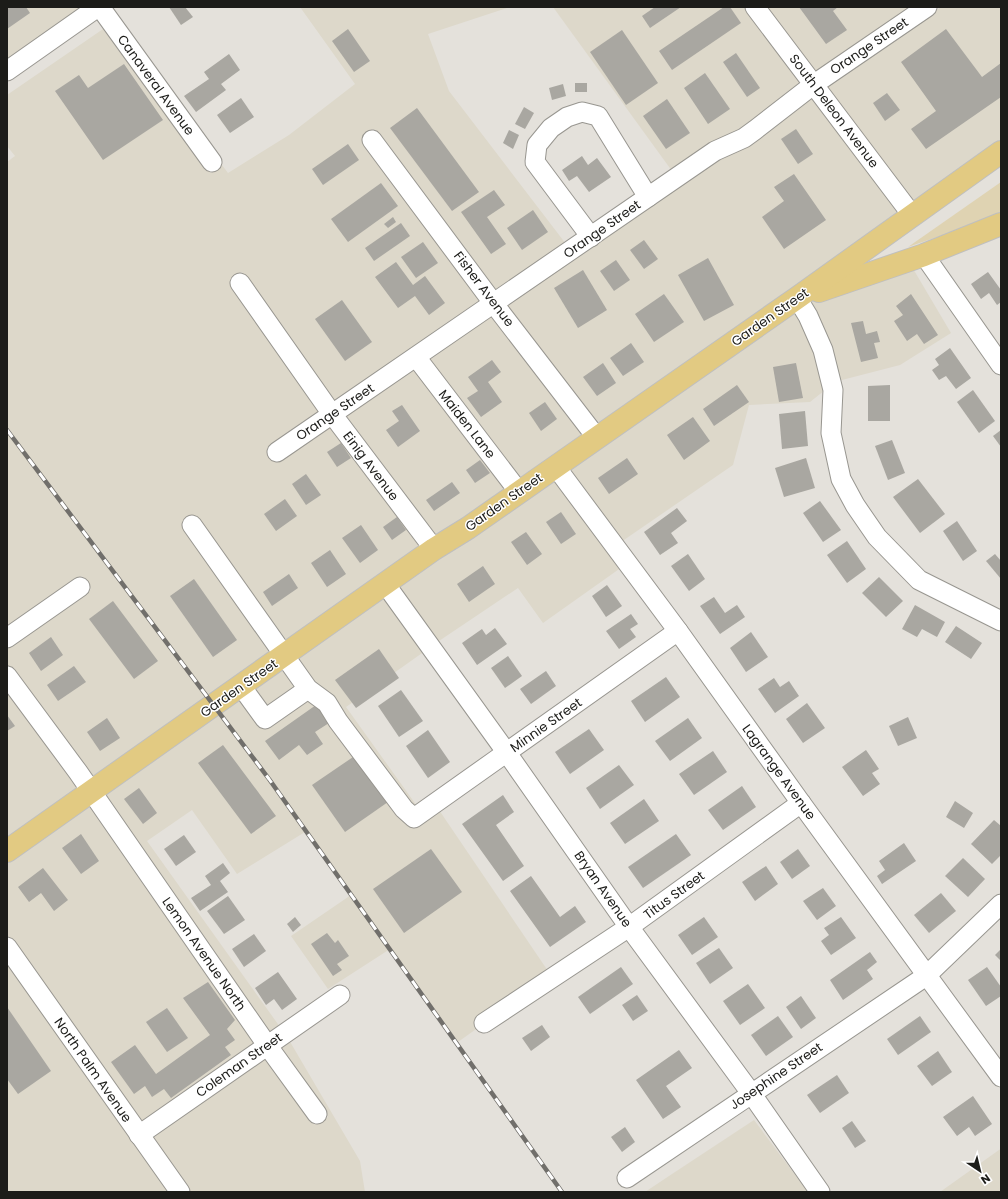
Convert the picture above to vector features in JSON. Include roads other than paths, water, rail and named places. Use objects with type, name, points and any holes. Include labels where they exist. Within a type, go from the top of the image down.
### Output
[{"type":"main road","name":"Garden Street","points":[[7,851],[386,585],[434,549],[468,528],[797,298],[1001,152]]},
{"type":"main road","points":[[797,298],[924,255],[1001,224]]},
{"type":"street","points":[[7,72],[99,7]]},
{"type":"street","name":"Canaveral Avenue","points":[[99,7],[212,162]]},
{"type":"street","name":"South Deleon Avenue","points":[[755,7],[912,215]]},
{"type":"street","name":"Orange Street","points":[[277,452],[715,151],[744,138],[813,84],[927,7]]},
{"type":"street","points":[[590,237],[535,162],[537,145],[551,128],[567,117],[582,112],[598,116],[648,197]]},
{"type":"street","name":"Fisher Avenue","points":[[372,140],[494,304],[597,438]]},
{"type":"street","points":[[924,255],[1001,365]]},
{"type":"street","name":"Einig Avenue","points":[[240,283],[332,414],[434,549]]},
{"type":"street","points":[[797,298],[808,316],[823,350],[833,390],[831,433],[841,479],[855,505],[877,537],[919,580],[1001,621]]},
{"type":"street","name":"Maiden Lane","points":[[416,357],[519,492]]},
{"type":"street","name":"Lagrange Avenue","points":[[556,467],[678,631],[926,976],[1001,1077]]},
{"type":"street","points":[[192,525],[286,655],[308,689],[265,719],[241,686]]},
{"type":"street","name":"Bryan Avenue","points":[[386,585],[507,753],[629,927],[751,1093],[820,1192]]},
{"type":"street","points":[[7,638],[80,587]]},
{"type":"street","name":"Minnie Street","points":[[308,689],[327,703],[338,721],[404,809],[414,818],[678,631]]},
{"type":"street","name":"Lemon Avenue North","points":[[7,676],[92,792],[267,1045],[317,1114]]},
{"type":"street","name":"Titus Street","points":[[484,1022],[629,927],[801,803]]},
{"type":"street","name":"Josephine Street","points":[[627,1178],[926,976],[1001,904]]},
{"type":"street","name":"North Palm Avenue","points":[[7,946],[180,1192]]},
{"type":"street","name":"Coleman Street","points":[[139,1134],[340,995]]},
{"type":"railway","points":[[7,430],[269,779],[562,1192]]}]
